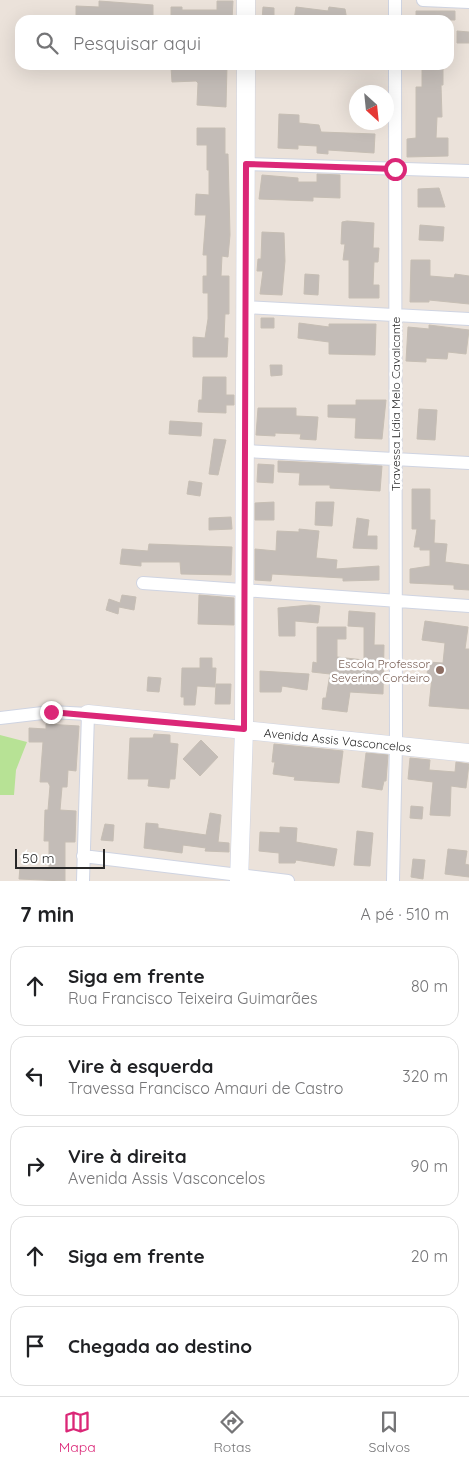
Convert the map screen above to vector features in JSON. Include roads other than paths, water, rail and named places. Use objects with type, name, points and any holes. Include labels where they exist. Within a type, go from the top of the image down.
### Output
[{"type":"street","points":[[246,0],[246,15]]},
{"type":"street","points":[[395,0],[395,15]]},
{"type":"street","points":[[423,0],[469,2]]},
{"type":"street","points":[[239,877],[244,729],[245,451],[243,307],[246,70]]},
{"type":"street","name":"Travessa Lídia Melo Cavalcante","points":[[393,881],[396,743],[395,70]]},
{"type":"street","points":[[246,164],[469,171]]},
{"type":"street","points":[[243,307],[469,319]]},
{"type":"street","points":[[245,451],[469,463]]},
{"type":"street","points":[[143,583],[469,606]]},
{"type":"street","points":[[0,718],[51,712],[88,714],[83,881]]},
{"type":"street","name":"Avenida Assis Vasconcelos","points":[[88,714],[396,743],[469,752]]},
{"type":"street","points":[[83,856],[239,877],[288,881]]},
{"type":"place","name":"Escola Professor Severino Cordeiro","points":[[440,670]]}]
